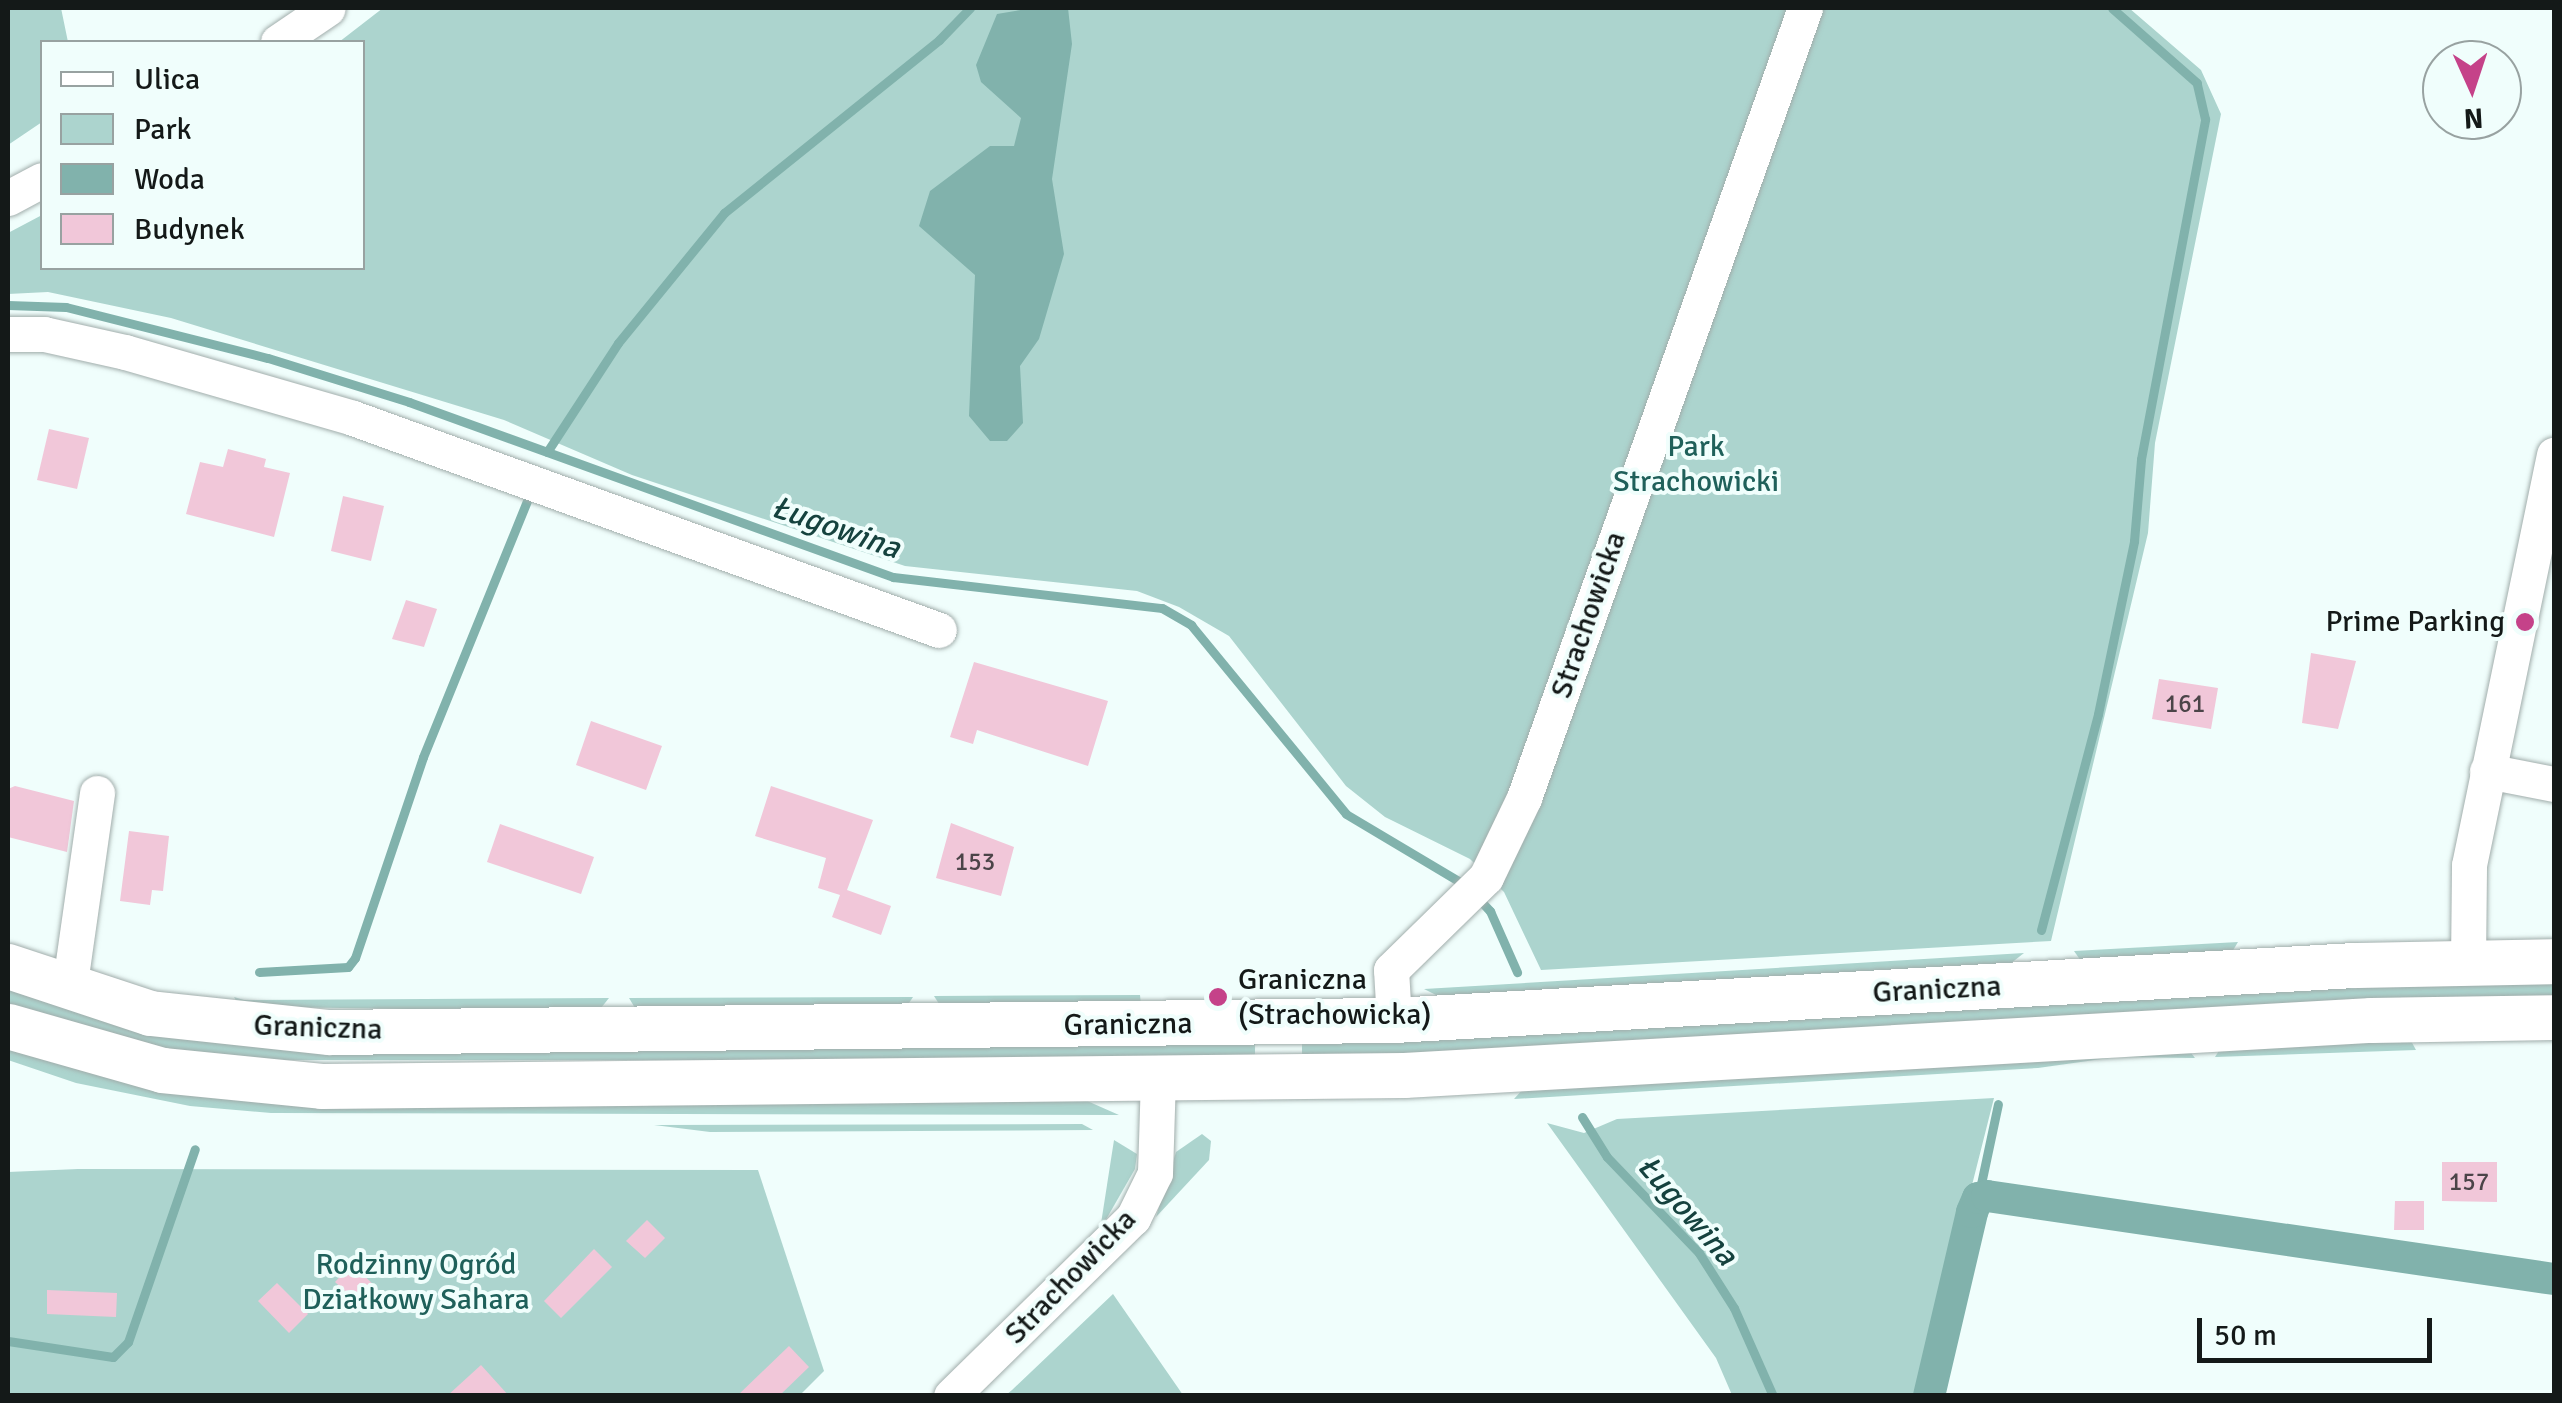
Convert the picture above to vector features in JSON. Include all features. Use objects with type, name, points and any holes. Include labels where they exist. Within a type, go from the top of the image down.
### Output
[{"type":"main road","name":"Graniczna","points":[[8,966],[69,990],[168,1016],[329,1032],[1394,1020],[2554,961]]},
{"type":"main road","name":"Graniczna","points":[[8,1026],[148,1067],[321,1086],[1404,1075],[2371,1020],[2554,1018]]},
{"type":"street","points":[[281,40],[328,8]]},
{"type":"street","name":"Strachowicka","points":[[1394,1020],[1391,970],[1486,877],[1524,798],[1804,8]]},
{"type":"street","points":[[8,198],[40,181]]},
{"type":"street","points":[[8,334],[44,334],[125,352],[354,418],[939,630]]},
{"type":"street","points":[[2468,963],[2466,900],[2488,771],[2554,456]]},
{"type":"street","points":[[2488,771],[2554,784]]},
{"type":"street","points":[[69,990],[97,794]]},
{"type":"street","name":"Strachowicka","points":[[951,1396],[1134,1218],[1155,1174],[1158,1080]]},
{"type":"green space","points":[[8,8],[61,8],[68,40],[40,40],[40,123],[8,145]]},
{"type":"green space","name":"Park Strachowicki","points":[[383,8],[2129,8],[2201,70],[2221,114],[2155,443],[2148,533],[2051,941],[1541,970],[1504,892],[1470,859],[1385,817],[1346,786],[1229,636],[1179,607],[1137,591],[905,566],[632,475],[504,420],[171,318],[48,292],[8,294],[8,233],[40,216],[40,270],[365,270],[365,40],[342,40]]},
{"type":"green space","points":[[2238,942],[2232,952],[2081,961],[2074,951]]},
{"type":"green space","points":[[2024,953],[2010,964],[1440,997],[1424,989]]},
{"type":"green space","points":[[2554,981],[2554,997],[1302,1060],[1302,1043],[2244,990]]},
{"type":"green space","points":[[8,984],[65,1008],[1064,1045],[1255,1044],[1255,1060],[240,1060],[139,1044],[24,1010],[8,1003]]},
{"type":"green space","points":[[1140,995],[1141,1005],[941,1007],[934,996]]},
{"type":"green space","points":[[234,997],[609,998],[601,1008],[409,1009],[274,1007],[238,1004]]},
{"type":"green space","points":[[913,997],[907,1006],[635,1008],[629,998]]},
{"type":"green space","points":[[2410,1039],[2416,1050],[2215,1057],[2222,1046]]},
{"type":"green space","points":[[8,1048],[142,1087],[258,1102],[1085,1100],[1119,1115],[271,1113],[190,1106],[76,1083],[8,1060]]},
{"type":"green space","points":[[2188,1049],[2195,1058],[2116,1057],[2038,1068],[1514,1099],[1523,1089]]},
{"type":"green space","points":[[1994,1098],[1919,1395],[1732,1395],[1716,1358],[1547,1123],[1584,1133],[1617,1119]]},
{"type":"green space","points":[[1082,1124],[1093,1130],[710,1132],[654,1125]]},
{"type":"green space","points":[[1202,1134],[1211,1141],[1209,1160],[1156,1217],[1176,1152]]},
{"type":"green space","points":[[1114,1140],[1137,1154],[1135,1169],[1100,1230]]},
{"type":"green space","name":"Rodzinny Ogród Działkowy Sahara","points":[[758,1170],[824,1371],[799,1396],[8,1396],[8,1172]]},
{"type":"green space","points":[[1113,1294],[1183,1395],[1006,1395],[1012,1390]]},
{"type":"water","points":[[1068,8],[1072,44],[1052,179],[1064,254],[1039,339],[1020,366],[1023,423],[1007,441],[990,441],[969,416],[975,275],[919,226],[930,191],[990,146],[1014,146],[1021,118],[981,82],[976,65],[997,14]]},
{"type":"building","points":[[49,429],[89,438],[77,489],[37,480]]},
{"type":"building","points":[[228,449],[266,459],[264,467],[290,473],[274,537],[186,514],[200,462],[223,467]]},
{"type":"building","points":[[343,496],[384,506],[371,561],[331,551]]},
{"type":"building","points":[[406,600],[437,609],[424,647],[392,639]]},
{"type":"building","points":[[2311,653],[2356,661],[2338,729],[2302,723]]},
{"type":"building","points":[[974,662],[1108,701],[1088,766],[977,730],[973,744],[950,737]]},
{"type":"building","points":[[2159,679],[2218,688],[2211,729],[2152,719]]},
{"type":"building","points":[[591,721],[662,746],[646,790],[576,765]]},
{"type":"building","points":[[15,786],[74,801],[67,852],[8,837],[8,789]]},
{"type":"building","points":[[771,786],[873,820],[847,890],[891,906],[881,935],[832,917],[840,895],[818,888],[826,858],[755,836]]},
{"type":"building","points":[[951,823],[1014,847],[1001,896],[936,878]]},
{"type":"building","points":[[500,824],[594,857],[581,894],[487,862]]},
{"type":"building","points":[[129,831],[169,836],[163,891],[152,890],[150,905],[120,901]]},
{"type":"building","points":[[2442,1162],[2497,1162],[2497,1202],[2442,1201]]},
{"type":"building","points":[[2395,1201],[2424,1201],[2424,1230],[2394,1230]]},
{"type":"building","points":[[647,1220],[665,1238],[645,1258],[626,1241]]},
{"type":"building","points":[[594,1249],[612,1267],[561,1318],[544,1301]]},
{"type":"building","points":[[352,1264],[378,1289],[362,1307],[335,1282]]},
{"type":"building","points":[[277,1283],[308,1314],[289,1333],[258,1301]]},
{"type":"building","points":[[47,1290],[117,1293],[116,1317],[47,1314]]},
{"type":"building","points":[[789,1346],[809,1367],[779,1396],[737,1396]]},
{"type":"building","points":[[481,1365],[509,1396],[447,1396]]},
{"type":"waterway","points":[[547,452],[618,343],[724,213],[939,40],[970,8]]},
{"type":"waterway","points":[[2041,930],[2098,714],[2134,541],[2141,459],[2205,119],[2197,83],[2112,8]]},
{"type":"waterway","name":"Ługowina","points":[[8,305],[66,307],[268,358],[409,402],[893,577],[1162,608],[1191,625],[1346,814],[1465,885]]},
{"type":"waterway","points":[[259,972],[348,967],[355,958],[423,757],[528,498]]},
{"type":"waterway","name":"Ługowina","points":[[1476,896],[1490,911],[1517,972]]},
{"type":"waterway","points":[[1978,1198],[1998,1104]]},
{"type":"waterway","name":"Ługowina","points":[[1582,1117],[1607,1157],[1699,1253],[1734,1308],[1773,1396]]},
{"type":"waterway","points":[[8,1341],[113,1357],[128,1342],[195,1149]]},
{"type":"waterway","points":[[1929,1396],[1972,1212],[1978,1198],[1987,1196],[2554,1279]]},
{"type":"place","name":"Prime Parking","points":[[2525,622]]},
{"type":"place","name":"Graniczna (Strachowicka)","points":[[1218,997]]}]
